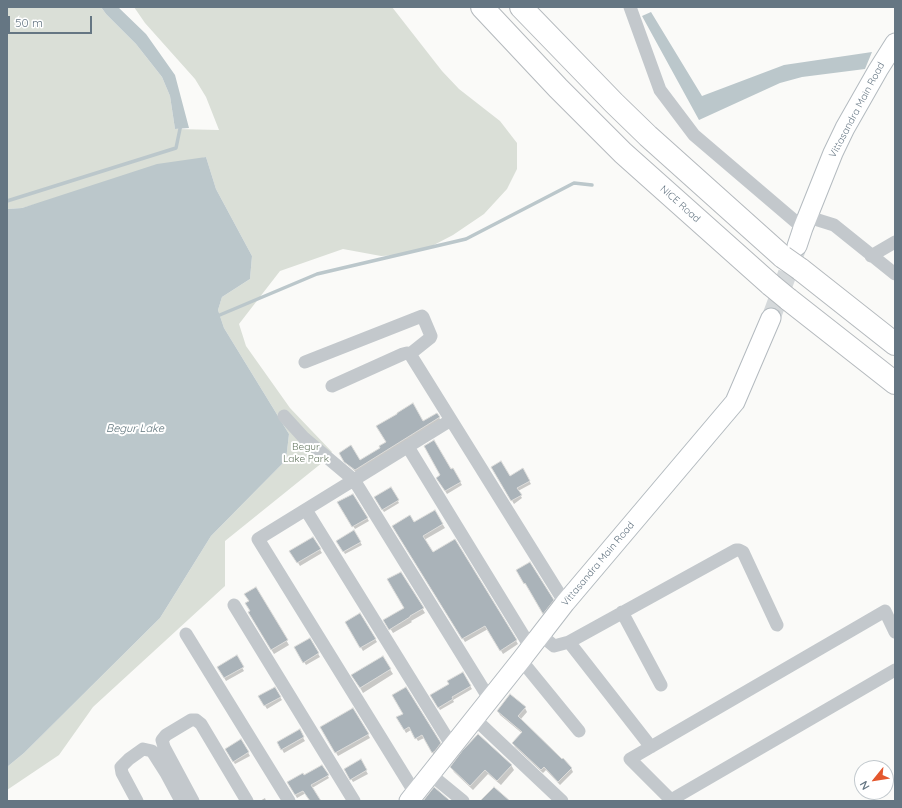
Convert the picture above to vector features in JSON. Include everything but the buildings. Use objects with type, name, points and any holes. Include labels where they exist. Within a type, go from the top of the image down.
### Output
[{"type":"highway","name":"NICE Road","points":[[482,7],[558,88],[623,153],[771,285],[895,383]]},
{"type":"highway","points":[[521,7],[648,136],[895,344]]},
{"type":"street","points":[[630,7],[660,90],[694,135],[806,223],[818,220],[834,225],[895,274]]},
{"type":"street","name":"Vittasandra Main Road","points":[[793,257],[836,147],[886,57]]},
{"type":"street","points":[[872,256],[895,242]]},
{"type":"street","points":[[305,362],[420,316],[423,317],[431,336],[410,354],[403,354],[332,386]]},
{"type":"street","name":"Vittasandra Main Road","points":[[412,797],[565,603],[735,402],[771,318]]},
{"type":"street","points":[[410,354],[565,603]]},
{"type":"street","points":[[284,416],[304,438],[354,480],[490,700]]},
{"type":"street","points":[[412,797],[258,539],[451,420]]},
{"type":"street","points":[[408,447],[531,648],[579,731]]},
{"type":"street","points":[[306,510],[452,746]]},
{"type":"street","points":[[531,648],[554,646],[569,642],[736,550],[743,552],[777,625]]},
{"type":"street","points":[[234,606],[354,801]]},
{"type":"street","points":[[895,632],[885,611],[630,759],[671,801],[895,670]]},
{"type":"street","points":[[622,612],[661,685]]},
{"type":"street","points":[[186,634],[289,801]]},
{"type":"street","points":[[569,642],[651,747]]},
{"type":"street","points":[[475,719],[562,801]]},
{"type":"street","points":[[193,801],[162,740],[191,720],[196,720],[201,724],[247,801]]},
{"type":"street","points":[[137,801],[122,773],[121,767],[128,759],[143,749],[152,751],[181,801]]},
{"type":"street","points":[[430,774],[463,801]]},
{"type":"green space","name":"Begur Lake Park","points":[[7,7],[101,7],[136,44],[162,77],[170,96],[175,129],[219,130],[206,97],[195,79],[145,23],[134,7],[392,7],[442,71],[459,89],[500,121],[517,143],[517,169],[507,189],[484,214],[453,235],[430,247],[400,255],[381,256],[343,249],[280,271],[239,324],[246,346],[290,408],[332,452],[323,462],[225,541],[225,586],[93,707],[59,755],[7,790],[7,767],[24,753],[160,618],[211,536],[286,460],[289,434],[224,328],[218,310],[222,297],[250,279],[252,256],[216,189],[206,157],[22,208],[7,209]]},
{"type":"water","points":[[101,7],[118,7],[146,34],[175,75],[189,128],[175,129],[170,96],[162,77],[136,44]]},
{"type":"water","points":[[651,12],[702,96],[784,65],[872,52],[865,69],[802,77],[780,83],[699,120],[642,16]]},
{"type":"water","name":"Begur Lake","points":[[206,157],[216,189],[252,256],[250,279],[222,297],[218,310],[224,328],[289,434],[286,460],[211,536],[160,618],[24,753],[7,767],[7,209],[22,208],[157,164]]},
{"type":"waterway","points":[[7,201],[176,148],[181,124]]},
{"type":"waterway","points":[[215,317],[317,274],[466,239],[574,183],[592,185]]},
{"type":"tunnel","points":[[771,318],[796,250]]}]
